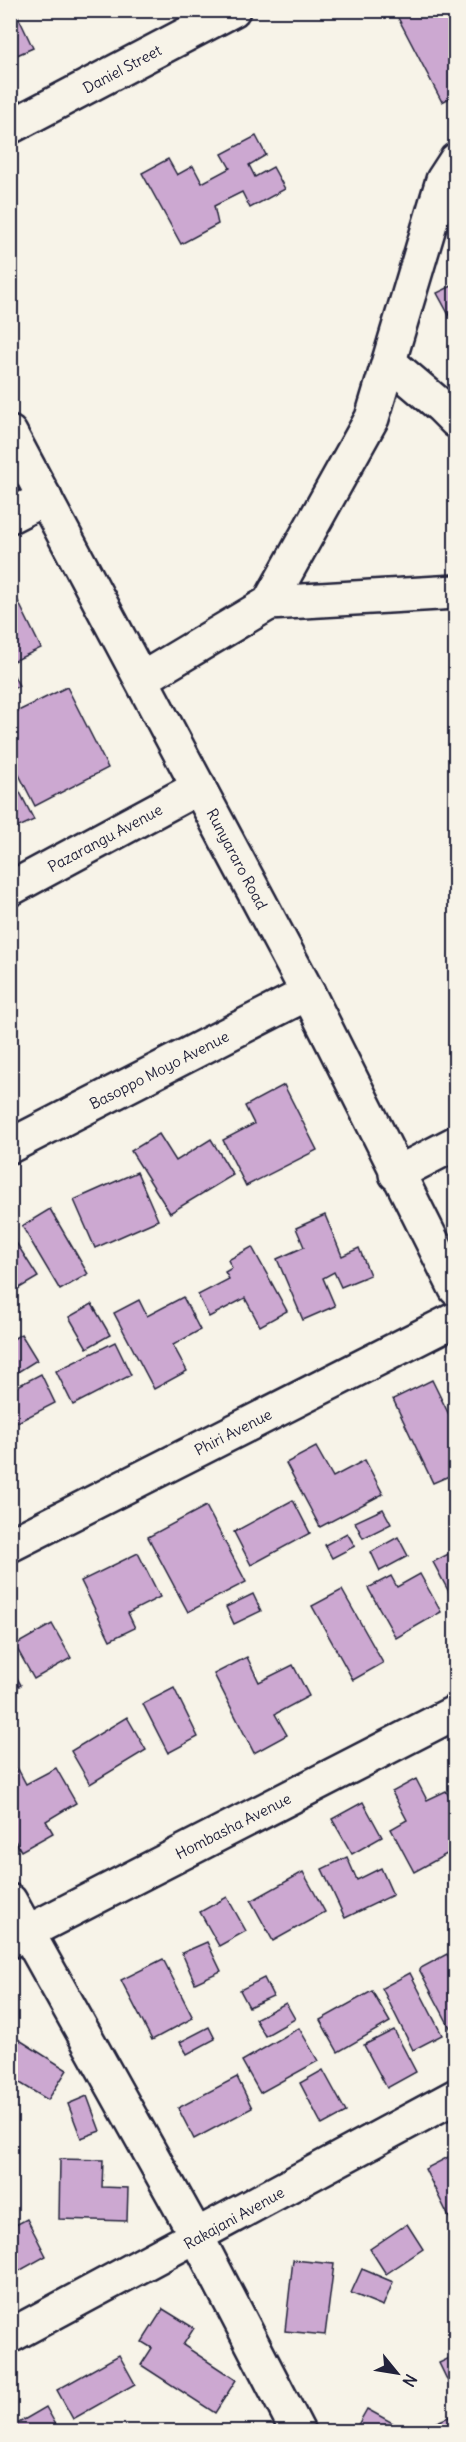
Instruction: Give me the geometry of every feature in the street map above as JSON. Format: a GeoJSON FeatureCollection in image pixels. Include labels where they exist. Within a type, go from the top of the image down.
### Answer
{"type":"FeatureCollection","features":[{"type":"Feature","properties":{"kind":"street","name":"Daniel Street"},"geometry":{"type":"LineString","coordinates":[[10,127],[232,10]]}},
{"type":"Feature","properties":{"kind":"street"},"geometry":{"type":"LineString","coordinates":[[269,603],[372,418],[444,180],[456,160]]}},
{"type":"Feature","properties":{"kind":"street"},"geometry":{"type":"LineString","coordinates":[[389,362],[456,421]]}},
{"type":"Feature","properties":{"kind":"street","name":"Runyararo Road"},"geometry":{"type":"LineString","coordinates":[[10,433],[308,993],[396,1174],[456,1289]]}},
{"type":"Feature","properties":{"kind":"street"},"geometry":{"type":"LineString","coordinates":[[10,516],[45,498]]}},
{"type":"Feature","properties":{"kind":"street"},"geometry":{"type":"LineString","coordinates":[[142,679],[269,603],[456,592]]}},
{"type":"Feature","properties":{"kind":"street","name":"Pazarangu Avenue"},"geometry":{"type":"LineString","coordinates":[[10,889],[199,787]]}},
{"type":"Feature","properties":{"kind":"street","name":"Basoppo Moyo Avenue"},"geometry":{"type":"LineString","coordinates":[[10,1146],[308,993]]}},
{"type":"Feature","properties":{"kind":"street"},"geometry":{"type":"LineString","coordinates":[[396,1174],[456,1143]]}},
{"type":"Feature","properties":{"kind":"street","name":"Phiri Avenue"},"geometry":{"type":"LineString","coordinates":[[10,1545],[456,1319]]}},
{"type":"Feature","properties":{"kind":"street","name":"Hombasha Avenue"},"geometry":{"type":"LineString","coordinates":[[19,1936],[456,1712]]}},
{"type":"Feature","properties":{"kind":"street"},"geometry":{"type":"LineString","coordinates":[[10,1901],[19,1936],[197,2238],[298,2432]]}},
{"type":"Feature","properties":{"kind":"street","name":"Rakajani Avenue"},"geometry":{"type":"LineString","coordinates":[[10,2336],[197,2238],[456,2096]]}},
{"type":"Feature","properties":{"kind":"building"},"geometry":{"type":"Polygon","coordinates":[[[15,10],[33,48],[10,58],[10,12],[15,10]]]}},
{"type":"Feature","properties":{"kind":"building"},"geometry":{"type":"Polygon","coordinates":[[[394,10],[456,10],[456,95],[442,102],[394,10]]]}},
{"type":"Feature","properties":{"kind":"building"},"geometry":{"type":"Polygon","coordinates":[[[256,136],[266,155],[249,165],[255,177],[273,167],[285,189],[250,208],[242,192],[214,206],[218,224],[181,244],[142,173],[168,159],[177,175],[193,166],[202,183],[230,168],[222,154],[256,136]]]}},
{"type":"Feature","properties":{"kind":"building"},"geometry":{"type":"Polygon","coordinates":[[[456,284],[456,328],[437,293],[456,284]]]}},
{"type":"Feature","properties":{"kind":"building"},"geometry":{"type":"Polygon","coordinates":[[[16,597],[41,648],[10,663],[10,600],[16,597]]]}},
{"type":"Feature","properties":{"kind":"building"},"geometry":{"type":"Polygon","coordinates":[[[10,668],[19,686],[10,690],[10,668]]]}},
{"type":"Feature","properties":{"kind":"building"},"geometry":{"type":"Polygon","coordinates":[[[67,687],[108,768],[35,806],[10,757],[10,715],[67,687]]]}},
{"type":"Feature","properties":{"kind":"building"},"geometry":{"type":"Polygon","coordinates":[[[10,773],[34,820],[10,831],[10,773]]]}},
{"type":"Feature","properties":{"kind":"building"},"geometry":{"type":"Polygon","coordinates":[[[284,1085],[317,1150],[246,1186],[223,1140],[254,1124],[245,1106],[284,1085]]]}},
{"type":"Feature","properties":{"kind":"building"},"geometry":{"type":"Polygon","coordinates":[[[159,1134],[176,1161],[211,1139],[233,1175],[170,1213],[131,1151],[159,1134]]]}},
{"type":"Feature","properties":{"kind":"building"},"geometry":{"type":"Polygon","coordinates":[[[137,1172],[158,1220],[95,1248],[74,1200],[137,1172]]]}},
{"type":"Feature","properties":{"kind":"building"},"geometry":{"type":"Polygon","coordinates":[[[50,1209],[88,1274],[60,1290],[22,1226],[50,1209]]]}},
{"type":"Feature","properties":{"kind":"building"},"geometry":{"type":"Polygon","coordinates":[[[325,1215],[342,1256],[359,1248],[370,1275],[341,1287],[334,1272],[323,1278],[335,1306],[303,1320],[277,1259],[304,1247],[296,1228],[325,1215]]]}},
{"type":"Feature","properties":{"kind":"building"},"geometry":{"type":"Polygon","coordinates":[[[10,1233],[38,1277],[11,1293],[10,1293],[10,1233]]]}},
{"type":"Feature","properties":{"kind":"building"},"geometry":{"type":"Polygon","coordinates":[[[252,1247],[287,1311],[260,1326],[245,1298],[209,1317],[198,1295],[229,1279],[225,1272],[232,1268],[228,1260],[252,1247]]]}},
{"type":"Feature","properties":{"kind":"building"},"geometry":{"type":"Polygon","coordinates":[[[183,1297],[200,1330],[173,1345],[187,1371],[154,1389],[114,1313],[139,1300],[147,1316],[183,1297]]]}},
{"type":"Feature","properties":{"kind":"building"},"geometry":{"type":"Polygon","coordinates":[[[92,1304],[110,1335],[87,1348],[69,1317],[92,1304]]]}},
{"type":"Feature","properties":{"kind":"building"},"geometry":{"type":"Polygon","coordinates":[[[21,1334],[37,1360],[13,1375],[10,1371],[10,1341],[21,1334]]]}},
{"type":"Feature","properties":{"kind":"building"},"geometry":{"type":"Polygon","coordinates":[[[115,1342],[131,1375],[73,1405],[56,1371],[115,1342]]]}},
{"type":"Feature","properties":{"kind":"building"},"geometry":{"type":"Polygon","coordinates":[[[41,1374],[55,1403],[10,1426],[10,1390],[41,1374]]]}},
{"type":"Feature","properties":{"kind":"building"},"geometry":{"type":"Polygon","coordinates":[[[432,1380],[456,1429],[456,1473],[433,1483],[393,1399],[432,1380]]]}},
{"type":"Feature","properties":{"kind":"building"},"geometry":{"type":"Polygon","coordinates":[[[316,1447],[333,1477],[365,1460],[383,1494],[320,1527],[286,1463],[316,1447]]]}},
{"type":"Feature","properties":{"kind":"building"},"geometry":{"type":"Polygon","coordinates":[[[293,1500],[310,1533],[251,1565],[234,1532],[293,1500]]]}},
{"type":"Feature","properties":{"kind":"building"},"geometry":{"type":"Polygon","coordinates":[[[206,1506],[246,1582],[188,1612],[148,1537],[206,1506]]]}},
{"type":"Feature","properties":{"kind":"building"},"geometry":{"type":"Polygon","coordinates":[[[383,1509],[391,1524],[363,1538],[355,1522],[383,1509]]]}},
{"type":"Feature","properties":{"kind":"building"},"geometry":{"type":"Polygon","coordinates":[[[347,1533],[355,1546],[332,1558],[325,1545],[347,1533]]]}},
{"type":"Feature","properties":{"kind":"building"},"geometry":{"type":"Polygon","coordinates":[[[398,1537],[408,1556],[380,1571],[371,1552],[398,1537]]]}},
{"type":"Feature","properties":{"kind":"building"},"geometry":{"type":"Polygon","coordinates":[[[456,1550],[456,1591],[450,1594],[433,1562],[456,1550]]]}},
{"type":"Feature","properties":{"kind":"building"},"geometry":{"type":"Polygon","coordinates":[[[138,1553],[160,1597],[128,1613],[135,1628],[110,1640],[81,1581],[138,1553]]]}},
{"type":"Feature","properties":{"kind":"building"},"geometry":{"type":"Polygon","coordinates":[[[420,1574],[441,1612],[396,1638],[368,1588],[391,1576],[397,1587],[420,1574]]]}},
{"type":"Feature","properties":{"kind":"building"},"geometry":{"type":"Polygon","coordinates":[[[342,1590],[383,1663],[353,1680],[312,1606],[342,1590]]]}},
{"type":"Feature","properties":{"kind":"building"},"geometry":{"type":"Polygon","coordinates":[[[253,1594],[261,1611],[234,1624],[226,1607],[253,1594]]]}},
{"type":"Feature","properties":{"kind":"building"},"geometry":{"type":"Polygon","coordinates":[[[52,1624],[71,1658],[34,1679],[15,1645],[52,1624]]]}},
{"type":"Feature","properties":{"kind":"building"},"geometry":{"type":"Polygon","coordinates":[[[247,1657],[259,1682],[293,1665],[309,1696],[275,1714],[287,1735],[254,1753],[214,1674],[247,1657]]]}},
{"type":"Feature","properties":{"kind":"building"},"geometry":{"type":"Polygon","coordinates":[[[10,1666],[21,1685],[10,1691],[10,1666]]]}},
{"type":"Feature","properties":{"kind":"building"},"geometry":{"type":"Polygon","coordinates":[[[174,1688],[198,1737],[168,1753],[143,1704],[174,1688]]]}},
{"type":"Feature","properties":{"kind":"building"},"geometry":{"type":"Polygon","coordinates":[[[127,1717],[146,1750],[90,1784],[71,1751],[127,1717]]]}},
{"type":"Feature","properties":{"kind":"building"},"geometry":{"type":"Polygon","coordinates":[[[56,1768],[76,1803],[46,1821],[53,1833],[21,1851],[10,1832],[10,1773],[18,1769],[26,1784],[56,1768]]]}},
{"type":"Feature","properties":{"kind":"building"},"geometry":{"type":"Polygon","coordinates":[[[416,1779],[427,1800],[446,1791],[456,1810],[456,1849],[414,1872],[391,1829],[407,1820],[392,1792],[416,1779]]]}},
{"type":"Feature","properties":{"kind":"building"},"geometry":{"type":"Polygon","coordinates":[[[363,1802],[382,1837],[352,1854],[332,1819],[363,1802]]]}},
{"type":"Feature","properties":{"kind":"building"},"geometry":{"type":"Polygon","coordinates":[[[347,1857],[357,1880],[381,1868],[393,1895],[345,1918],[322,1869],[347,1857]]]}},
{"type":"Feature","properties":{"kind":"building"},"geometry":{"type":"Polygon","coordinates":[[[303,1872],[325,1912],[273,1941],[251,1901],[303,1872]]]}},
{"type":"Feature","properties":{"kind":"building"},"geometry":{"type":"Polygon","coordinates":[[[227,1897],[246,1931],[219,1946],[200,1912],[227,1897]]]}},
{"type":"Feature","properties":{"kind":"building"},"geometry":{"type":"Polygon","coordinates":[[[207,1942],[221,1971],[195,1983],[182,1953],[207,1942]]]}},
{"type":"Feature","properties":{"kind":"building"},"geometry":{"type":"Polygon","coordinates":[[[447,1954],[456,1970],[454,2035],[419,1969],[447,1954]]]}},
{"type":"Feature","properties":{"kind":"building"},"geometry":{"type":"Polygon","coordinates":[[[163,1959],[193,2018],[152,2040],[121,1980],[163,1959]]]}},
{"type":"Feature","properties":{"kind":"building"},"geometry":{"type":"Polygon","coordinates":[[[410,1973],[442,2035],[413,2050],[382,1988],[410,1973]]]}},
{"type":"Feature","properties":{"kind":"building"},"geometry":{"type":"Polygon","coordinates":[[[264,1978],[273,1996],[249,2007],[240,1990],[264,1978]]]}},
{"type":"Feature","properties":{"kind":"building"},"geometry":{"type":"Polygon","coordinates":[[[372,1991],[390,2022],[338,2052],[320,2020],[372,1991]]]}},
{"type":"Feature","properties":{"kind":"building"},"geometry":{"type":"Polygon","coordinates":[[[286,2003],[295,2019],[265,2036],[255,2019],[286,2003]]]}},
{"type":"Feature","properties":{"kind":"building"},"geometry":{"type":"Polygon","coordinates":[[[209,2027],[215,2039],[187,2054],[180,2042],[209,2027]]]}},
{"type":"Feature","properties":{"kind":"building"},"geometry":{"type":"Polygon","coordinates":[[[299,2028],[318,2061],[260,2093],[242,2061],[299,2028]]]}},
{"type":"Feature","properties":{"kind":"building"},"geometry":{"type":"Polygon","coordinates":[[[394,2030],[416,2072],[387,2088],[364,2045],[394,2030]]]}},
{"type":"Feature","properties":{"kind":"building"},"geometry":{"type":"Polygon","coordinates":[[[10,2034],[67,2070],[48,2100],[10,2077],[10,2034]]]}},
{"type":"Feature","properties":{"kind":"building"},"geometry":{"type":"Polygon","coordinates":[[[323,2070],[346,2112],[322,2125],[300,2083],[323,2070]]]}},
{"type":"Feature","properties":{"kind":"building"},"geometry":{"type":"Polygon","coordinates":[[[237,2077],[252,2108],[194,2139],[178,2108],[237,2077]]]}},
{"type":"Feature","properties":{"kind":"building"},"geometry":{"type":"Polygon","coordinates":[[[87,2096],[100,2131],[81,2138],[68,2104],[87,2096]]]}},
{"type":"Feature","properties":{"kind":"building"},"geometry":{"type":"Polygon","coordinates":[[[456,2153],[456,2229],[455,2229],[425,2169],[456,2153]]]}},
{"type":"Feature","properties":{"kind":"building"},"geometry":{"type":"Polygon","coordinates":[[[60,2159],[103,2160],[102,2187],[128,2188],[127,2221],[59,2219],[60,2159]]]}},
{"type":"Feature","properties":{"kind":"building"},"geometry":{"type":"Polygon","coordinates":[[[27,2219],[46,2256],[10,2276],[10,2228],[27,2219]]]}},
{"type":"Feature","properties":{"kind":"building"},"geometry":{"type":"Polygon","coordinates":[[[407,2224],[423,2249],[386,2274],[370,2249],[407,2224]]]}},
{"type":"Feature","properties":{"kind":"building"},"geometry":{"type":"Polygon","coordinates":[[[293,2260],[334,2264],[325,2335],[285,2331],[293,2260]]]}},
{"type":"Feature","properties":{"kind":"building"},"geometry":{"type":"Polygon","coordinates":[[[362,2269],[393,2282],[383,2306],[351,2293],[362,2269]]]}},
{"type":"Feature","properties":{"kind":"building"},"geometry":{"type":"Polygon","coordinates":[[[163,2309],[194,2328],[183,2345],[236,2380],[215,2413],[141,2365],[152,2348],[142,2342],[163,2309]]]}},
{"type":"Feature","properties":{"kind":"building"},"geometry":{"type":"Polygon","coordinates":[[[119,2355],[135,2384],[73,2419],[57,2390],[119,2355]]]}},
{"type":"Feature","properties":{"kind":"building"},"geometry":{"type":"Polygon","coordinates":[[[456,2355],[456,2398],[439,2363],[456,2355]]]}},
{"type":"Feature","properties":{"kind":"building"},"geometry":{"type":"Polygon","coordinates":[[[46,2407],[60,2432],[10,2432],[10,2428],[46,2407]]]}},
{"type":"Feature","properties":{"kind":"building"},"geometry":{"type":"Polygon","coordinates":[[[367,2409],[402,2428],[400,2432],[354,2432],[367,2409]]]}},
{"type":"Feature","properties":{"kind":"building"},"geometry":{"type":"Polygon","coordinates":[[[456,2414],[456,2432],[432,2432],[430,2425],[456,2414]]]}}]}
